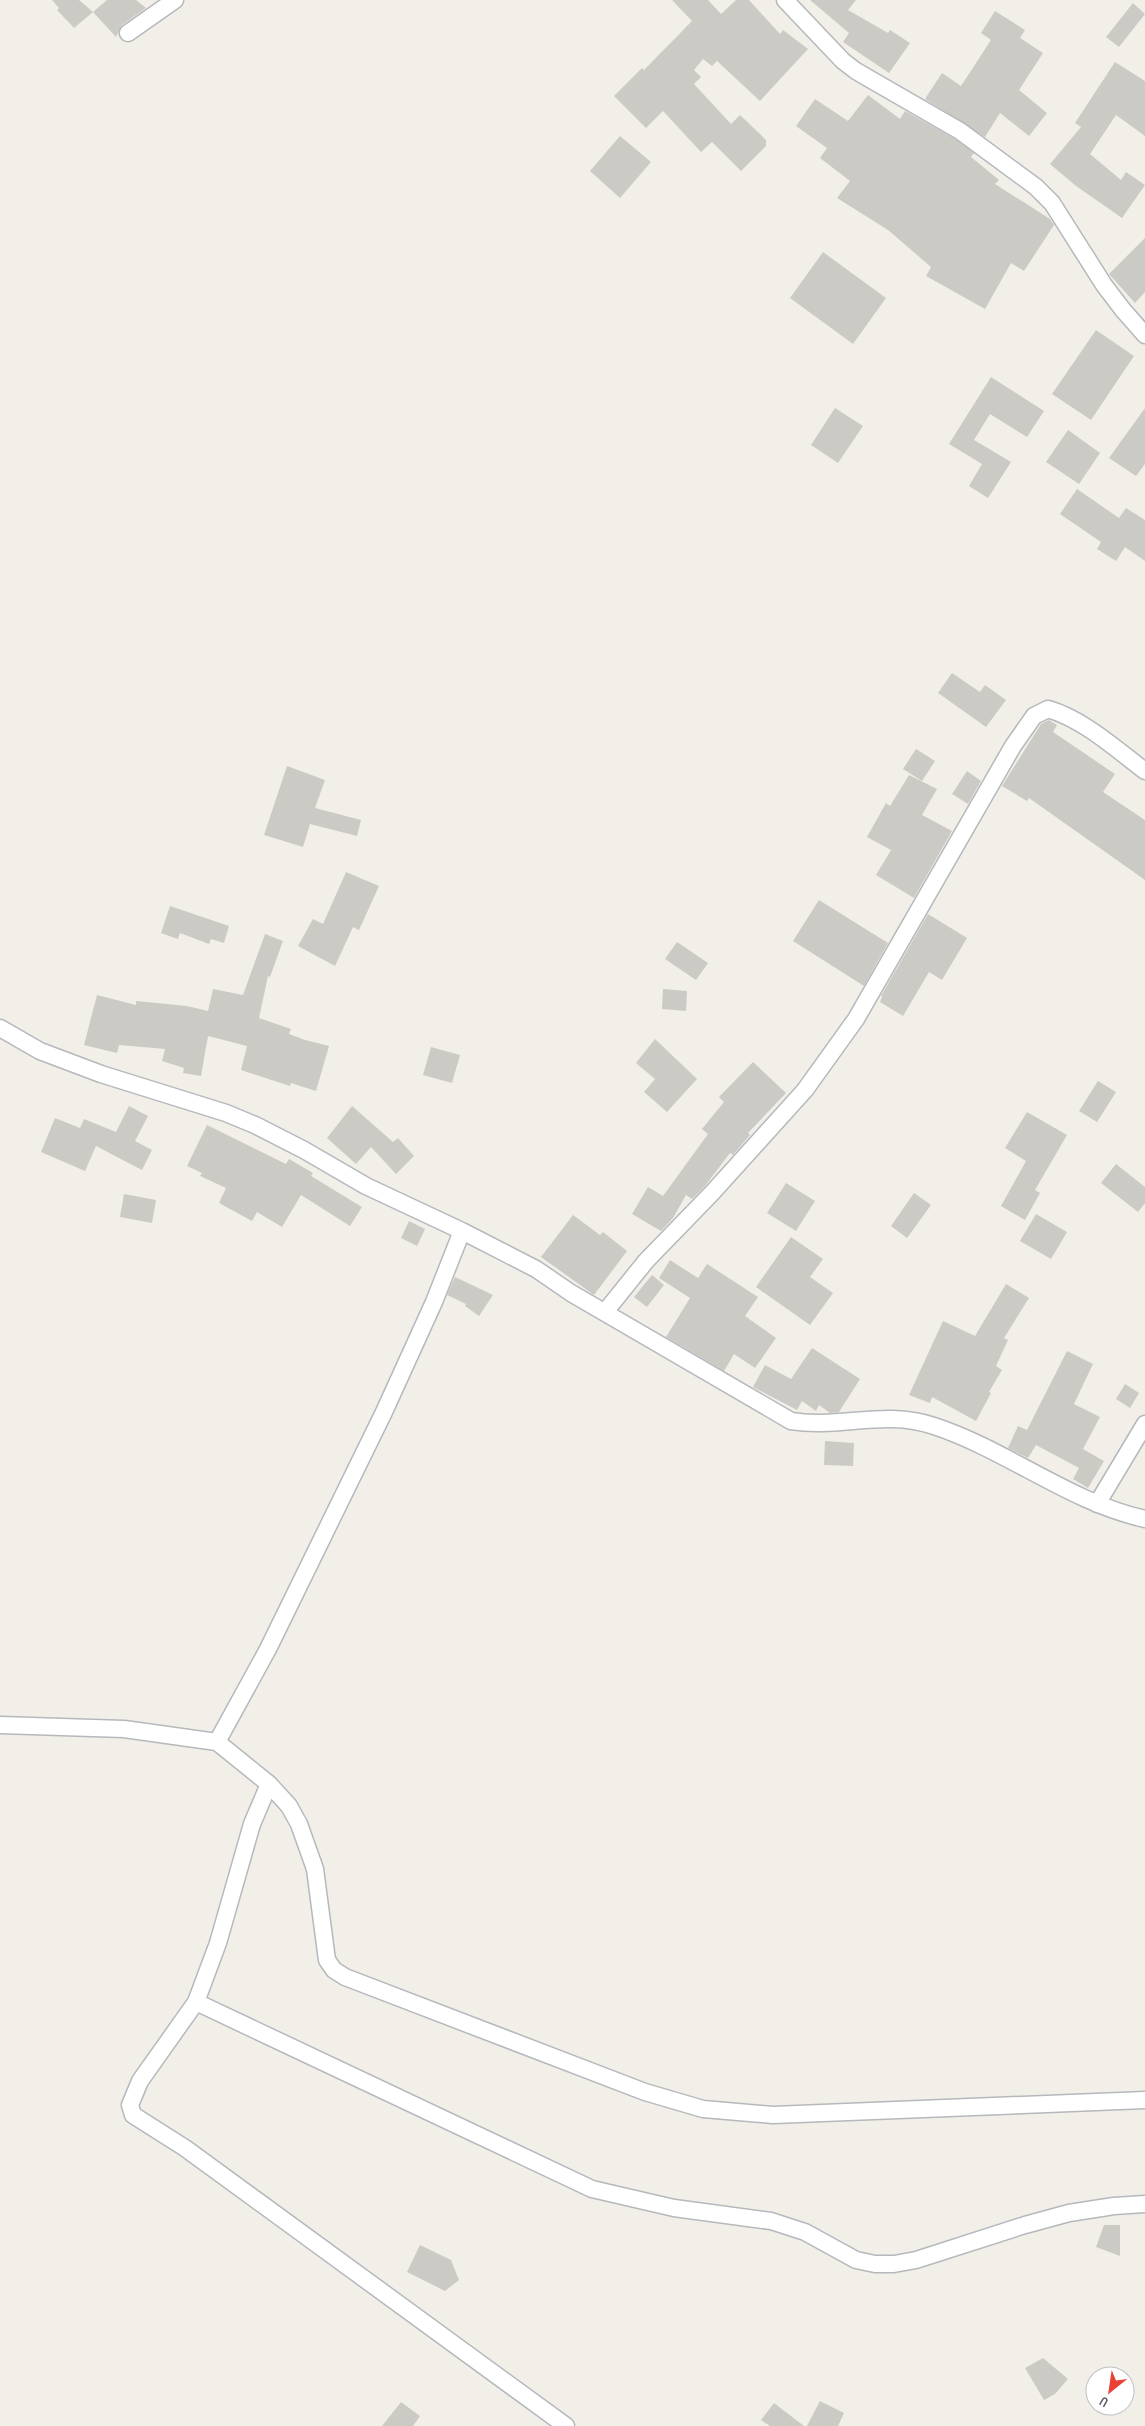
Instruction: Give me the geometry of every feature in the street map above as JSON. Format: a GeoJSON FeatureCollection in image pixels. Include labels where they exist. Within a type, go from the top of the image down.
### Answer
{"type":"FeatureCollection","features":[{"type":"Feature","properties":{"kind":"street"},"geometry":{"type":"LineString","coordinates":[[128,33],[175,0]]}},
{"type":"Feature","properties":{"kind":"street"},"geometry":{"type":"LineString","coordinates":[[792,2],[843,61],[856,71],[960,132],[1036,187],[1052,203],[1104,284],[1145,335]]}},
{"type":"Feature","properties":{"kind":"street"},"geometry":{"type":"LineString","coordinates":[[605,1312],[646,1261],[712,1193],[805,1090],[830,1056],[856,1019],[1013,746],[1034,716],[1048,709],[1059,712],[1145,771]]}},
{"type":"Feature","properties":{"kind":"street"},"geometry":{"type":"LineString","coordinates":[[0,1028],[40,1051],[66,1061],[101,1074],[226,1113],[255,1125],[366,1186],[462,1231],[536,1269],[571,1293],[724,1385],[791,1422],[813,1425],[881,1418],[907,1420],[932,1425],[975,1442],[1097,1504],[1145,1519]]}},
{"type":"Feature","properties":{"kind":"street"},"geometry":{"type":"LineString","coordinates":[[217,1742],[268,1649],[384,1412],[430,1311],[462,1231]]}},
{"type":"Feature","properties":{"kind":"street"},"geometry":{"type":"LineString","coordinates":[[1097,1504],[1145,1424]]}},
{"type":"Feature","properties":{"kind":"street"},"geometry":{"type":"LineString","coordinates":[[0,1724],[124,1729],[217,1742],[269,1784],[289,1806],[300,1824],[315,1869],[323,1942],[327,1960],[334,1970],[344,1977],[645,2092],[703,2109],[773,2115],[1145,2100]]}},
{"type":"Feature","properties":{"kind":"street"},"geometry":{"type":"LineString","coordinates":[[269,1784],[252,1824],[221,1936],[196,2002],[140,2080],[130,2105],[133,2115],[185,2148],[566,2426]]}},
{"type":"Feature","properties":{"kind":"street"},"geometry":{"type":"LineString","coordinates":[[196,2002],[592,2189],[674,2208],[771,2221],[805,2232],[856,2260],[875,2264],[894,2264],[916,2260],[1069,2213],[1114,2206],[1145,2204]]}},
{"type":"Feature","properties":{"kind":"building"},"geometry":{"type":"Polygon","coordinates":[[[52,0],[79,0],[93,12],[74,28],[57,10],[59,8],[52,0]]]}},
{"type":"Feature","properties":{"kind":"building"},"geometry":{"type":"Polygon","coordinates":[[[107,0],[136,0],[146,8],[122,25],[116,37],[93,12],[107,0]]]}},
{"type":"Feature","properties":{"kind":"building"},"geometry":{"type":"Polygon","coordinates":[[[672,0],[708,0],[721,14],[736,0],[749,0],[780,34],[783,30],[808,49],[760,101],[717,61],[712,66],[703,59],[694,70],[701,77],[694,84],[731,124],[740,115],[766,140],[766,146],[741,171],[712,142],[701,152],[663,111],[646,128],[614,96],[642,68],[644,70],[692,21],[672,0]]]}},
{"type":"Feature","properties":{"kind":"building"},"geometry":{"type":"Polygon","coordinates":[[[810,0],[856,0],[848,10],[888,33],[890,30],[910,43],[889,73],[843,42],[849,33],[810,0]]]}},
{"type":"Feature","properties":{"kind":"building"},"geometry":{"type":"Polygon","coordinates":[[[1133,3],[1145,14],[1119,47],[1106,37],[1133,3]]]}},
{"type":"Feature","properties":{"kind":"building"},"geometry":{"type":"Polygon","coordinates":[[[995,11],[1025,30],[1020,38],[1043,53],[1019,90],[1047,113],[1029,136],[1000,113],[985,137],[925,99],[942,73],[961,86],[991,40],[981,33],[995,11]]]}},
{"type":"Feature","properties":{"kind":"building"},"geometry":{"type":"Polygon","coordinates":[[[1115,62],[1145,81],[1145,136],[1116,115],[1090,154],[1121,180],[1126,172],[1145,185],[1122,218],[1076,186],[1050,164],[1081,127],[1075,123],[1115,62]]]}},
{"type":"Feature","properties":{"kind":"building"},"geometry":{"type":"Polygon","coordinates":[[[868,95],[900,119],[905,111],[955,139],[974,153],[971,157],[999,180],[995,184],[1050,219],[1054,225],[1024,271],[1011,263],[985,309],[926,276],[931,267],[888,230],[837,198],[850,181],[820,158],[827,148],[796,126],[815,99],[848,121],[868,95]]]}},
{"type":"Feature","properties":{"kind":"building"},"geometry":{"type":"Polygon","coordinates":[[[620,136],[651,162],[620,198],[590,171],[620,136]]]}},
{"type":"Feature","properties":{"kind":"building"},"geometry":{"type":"Polygon","coordinates":[[[1145,238],[1145,292],[1135,303],[1109,274],[1145,238]]]}},
{"type":"Feature","properties":{"kind":"building"},"geometry":{"type":"Polygon","coordinates":[[[823,252],[886,298],[853,344],[790,298],[823,252]]]}},
{"type":"Feature","properties":{"kind":"building"},"geometry":{"type":"Polygon","coordinates":[[[1096,330],[1134,356],[1091,420],[1052,394],[1096,330]]]}},
{"type":"Feature","properties":{"kind":"building"},"geometry":{"type":"Polygon","coordinates":[[[991,377],[1044,411],[1027,437],[990,414],[974,440],[1011,462],[988,498],[969,486],[982,464],[949,444],[991,377]]]}},
{"type":"Feature","properties":{"kind":"building"},"geometry":{"type":"Polygon","coordinates":[[[835,408],[863,426],[838,463],[811,445],[835,408]]]}},
{"type":"Feature","properties":{"kind":"building"},"geometry":{"type":"Polygon","coordinates":[[[1145,408],[1145,464],[1136,476],[1109,458],[1145,408]]]}},
{"type":"Feature","properties":{"kind":"building"},"geometry":{"type":"Polygon","coordinates":[[[1068,430],[1100,453],[1079,484],[1046,462],[1068,430]]]}},
{"type":"Feature","properties":{"kind":"building"},"geometry":{"type":"Polygon","coordinates":[[[1077,489],[1119,518],[1126,508],[1145,520],[1145,561],[1125,547],[1116,561],[1097,549],[1101,542],[1060,514],[1077,489]]]}},
{"type":"Feature","properties":{"kind":"building"},"geometry":{"type":"Polygon","coordinates":[[[952,673],[980,692],[985,685],[1006,700],[986,727],[938,693],[952,673]]]}},
{"type":"Feature","properties":{"kind":"building"},"geometry":{"type":"Polygon","coordinates":[[[1049,720],[1057,725],[1053,732],[1115,774],[1103,792],[1145,820],[1145,880],[1029,798],[1027,801],[1002,786],[1041,724],[1049,720]]]}},
{"type":"Feature","properties":{"kind":"building"},"geometry":{"type":"Polygon","coordinates":[[[916,749],[935,761],[922,781],[903,769],[916,749]]]}},
{"type":"Feature","properties":{"kind":"building"},"geometry":{"type":"Polygon","coordinates":[[[287,766],[325,780],[315,808],[361,820],[357,836],[310,824],[303,847],[264,835],[287,766]]]}},
{"type":"Feature","properties":{"kind":"building"},"geometry":{"type":"Polygon","coordinates":[[[967,771],[981,781],[968,804],[952,794],[967,771]]]}},
{"type":"Feature","properties":{"kind":"building"},"geometry":{"type":"Polygon","coordinates":[[[909,775],[937,789],[922,815],[952,831],[914,898],[876,875],[891,850],[867,837],[886,803],[890,806],[909,775]]]}},
{"type":"Feature","properties":{"kind":"building"},"geometry":{"type":"Polygon","coordinates":[[[346,872],[379,886],[359,930],[353,927],[335,966],[298,946],[313,919],[323,924],[346,872]]]}},
{"type":"Feature","properties":{"kind":"building"},"geometry":{"type":"Polygon","coordinates":[[[819,900],[888,943],[864,986],[793,941],[819,900]]]}},
{"type":"Feature","properties":{"kind":"building"},"geometry":{"type":"Polygon","coordinates":[[[170,906],[229,926],[224,943],[211,939],[209,944],[180,933],[178,939],[161,933],[170,906]]]}},
{"type":"Feature","properties":{"kind":"building"},"geometry":{"type":"Polygon","coordinates":[[[928,914],[967,938],[942,980],[929,972],[903,1016],[880,1002],[881,996],[928,914]]]}},
{"type":"Feature","properties":{"kind":"building"},"geometry":{"type":"Polygon","coordinates":[[[265,934],[283,941],[270,977],[268,976],[259,1018],[291,1029],[289,1034],[329,1046],[316,1091],[291,1083],[290,1086],[241,1070],[247,1046],[208,1036],[201,1076],[183,1073],[184,1068],[162,1061],[165,1049],[119,1045],[117,1053],[84,1045],[97,995],[136,1005],[136,1001],[187,1006],[208,1011],[213,989],[243,995],[265,934]]]}},
{"type":"Feature","properties":{"kind":"building"},"geometry":{"type":"Polygon","coordinates":[[[677,942],[708,963],[696,980],[665,959],[677,942]]]}},
{"type":"Feature","properties":{"kind":"building"},"geometry":{"type":"Polygon","coordinates":[[[663,989],[687,991],[686,1011],[662,1009],[663,989]]]}},
{"type":"Feature","properties":{"kind":"building"},"geometry":{"type":"Polygon","coordinates":[[[655,1039],[697,1079],[667,1112],[644,1092],[655,1079],[636,1063],[655,1039]]]}},
{"type":"Feature","properties":{"kind":"building"},"geometry":{"type":"Polygon","coordinates":[[[431,1047],[460,1055],[452,1083],[423,1075],[431,1047]]]}},
{"type":"Feature","properties":{"kind":"building"},"geometry":{"type":"Polygon","coordinates":[[[753,1062],[786,1093],[748,1133],[750,1135],[733,1155],[730,1153],[705,1186],[692,1199],[686,1195],[673,1218],[661,1231],[632,1214],[648,1187],[663,1196],[708,1134],[702,1129],[724,1102],[719,1097],[753,1062]]]}},
{"type":"Feature","properties":{"kind":"building"},"geometry":{"type":"Polygon","coordinates":[[[1098,1081],[1116,1092],[1097,1122],[1079,1111],[1098,1081]]]}},
{"type":"Feature","properties":{"kind":"building"},"geometry":{"type":"Polygon","coordinates":[[[129,1106],[148,1116],[135,1141],[152,1150],[142,1170],[96,1146],[85,1171],[41,1152],[55,1118],[80,1128],[84,1119],[116,1132],[129,1106]]]}},
{"type":"Feature","properties":{"kind":"building"},"geometry":{"type":"Polygon","coordinates":[[[352,1106],[393,1142],[398,1138],[414,1156],[396,1174],[371,1147],[356,1164],[327,1138],[352,1106]]]}},
{"type":"Feature","properties":{"kind":"building"},"geometry":{"type":"Polygon","coordinates":[[[1027,1112],[1067,1135],[1035,1190],[1040,1193],[1025,1220],[1001,1206],[1026,1161],[1005,1148],[1027,1112]]]}},
{"type":"Feature","properties":{"kind":"building"},"geometry":{"type":"Polygon","coordinates":[[[207,1125],[286,1164],[289,1159],[313,1173],[311,1176],[362,1207],[350,1226],[301,1195],[282,1227],[257,1212],[252,1221],[219,1203],[226,1188],[200,1176],[202,1173],[187,1166],[207,1125]]]}},
{"type":"Feature","properties":{"kind":"building"},"geometry":{"type":"Polygon","coordinates":[[[1116,1164],[1145,1187],[1145,1203],[1138,1212],[1101,1183],[1116,1164]]]}},
{"type":"Feature","properties":{"kind":"building"},"geometry":{"type":"Polygon","coordinates":[[[786,1183],[815,1201],[796,1231],[767,1213],[786,1183]]]}},
{"type":"Feature","properties":{"kind":"building"},"geometry":{"type":"Polygon","coordinates":[[[914,1193],[931,1205],[907,1238],[891,1226],[914,1193]]]}},
{"type":"Feature","properties":{"kind":"building"},"geometry":{"type":"Polygon","coordinates":[[[124,1194],[156,1200],[152,1223],[120,1217],[124,1194]]]}},
{"type":"Feature","properties":{"kind":"building"},"geometry":{"type":"Polygon","coordinates":[[[1036,1214],[1067,1232],[1051,1259],[1020,1241],[1036,1214]]]}},
{"type":"Feature","properties":{"kind":"building"},"geometry":{"type":"Polygon","coordinates":[[[573,1215],[600,1235],[603,1232],[627,1251],[594,1295],[541,1257],[573,1215]]]}},
{"type":"Feature","properties":{"kind":"building"},"geometry":{"type":"Polygon","coordinates":[[[409,1221],[425,1229],[417,1246],[401,1238],[409,1221]]]}},
{"type":"Feature","properties":{"kind":"building"},"geometry":{"type":"Polygon","coordinates":[[[791,1237],[823,1259],[810,1277],[833,1293],[810,1325],[756,1287],[791,1237]]]}},
{"type":"Feature","properties":{"kind":"building"},"geometry":{"type":"Polygon","coordinates":[[[670,1260],[698,1278],[707,1264],[758,1297],[745,1316],[776,1338],[755,1368],[734,1354],[724,1371],[666,1337],[690,1298],[659,1278],[670,1260]]]}},
{"type":"Feature","properties":{"kind":"building"},"geometry":{"type":"Polygon","coordinates":[[[652,1275],[664,1285],[647,1307],[634,1297],[652,1275]]]}},
{"type":"Feature","properties":{"kind":"building"},"geometry":{"type":"Polygon","coordinates":[[[455,1277],[493,1295],[479,1316],[465,1306],[466,1304],[447,1295],[455,1277]]]}},
{"type":"Feature","properties":{"kind":"building"},"geometry":{"type":"Polygon","coordinates":[[[1006,1284],[1029,1298],[1004,1338],[1008,1340],[996,1366],[1002,1370],[989,1392],[991,1393],[976,1421],[932,1397],[930,1403],[909,1395],[943,1321],[975,1336],[1006,1284]]]}},
{"type":"Feature","properties":{"kind":"building"},"geometry":{"type":"Polygon","coordinates":[[[812,1348],[860,1379],[839,1412],[830,1413],[819,1405],[816,1411],[802,1401],[797,1410],[753,1387],[765,1365],[791,1379],[812,1348]]]}},
{"type":"Feature","properties":{"kind":"building"},"geometry":{"type":"Polygon","coordinates":[[[1067,1351],[1093,1364],[1074,1404],[1100,1417],[1083,1449],[1104,1461],[1088,1488],[1073,1479],[1079,1468],[1036,1445],[1028,1458],[1008,1448],[1018,1426],[1027,1430],[1067,1351]]]}},
{"type":"Feature","properties":{"kind":"building"},"geometry":{"type":"Polygon","coordinates":[[[1125,1384],[1139,1393],[1130,1408],[1116,1399],[1125,1384]]]}},
{"type":"Feature","properties":{"kind":"building"},"geometry":{"type":"Polygon","coordinates":[[[825,1441],[854,1443],[853,1466],[824,1465],[825,1441]]]}},
{"type":"Feature","properties":{"kind":"building"},"geometry":{"type":"Polygon","coordinates":[[[1104,2225],[1120,2225],[1120,2256],[1096,2247],[1104,2225]]]}},
{"type":"Feature","properties":{"kind":"building"},"geometry":{"type":"Polygon","coordinates":[[[420,2245],[451,2260],[459,2280],[445,2291],[407,2272],[420,2245]]]}},
{"type":"Feature","properties":{"kind":"building"},"geometry":{"type":"Polygon","coordinates":[[[1043,2358],[1068,2379],[1055,2394],[1044,2400],[1025,2368],[1043,2358]]]}},
{"type":"Feature","properties":{"kind":"building"},"geometry":{"type":"Polygon","coordinates":[[[820,2401],[844,2413],[838,2426],[807,2426],[820,2401]]]}},
{"type":"Feature","properties":{"kind":"building"},"geometry":{"type":"Polygon","coordinates":[[[401,2402],[420,2416],[413,2426],[382,2426],[401,2402]]]}},
{"type":"Feature","properties":{"kind":"building"},"geometry":{"type":"Polygon","coordinates":[[[774,2403],[804,2426],[770,2426],[761,2420],[774,2403]]]}}]}
